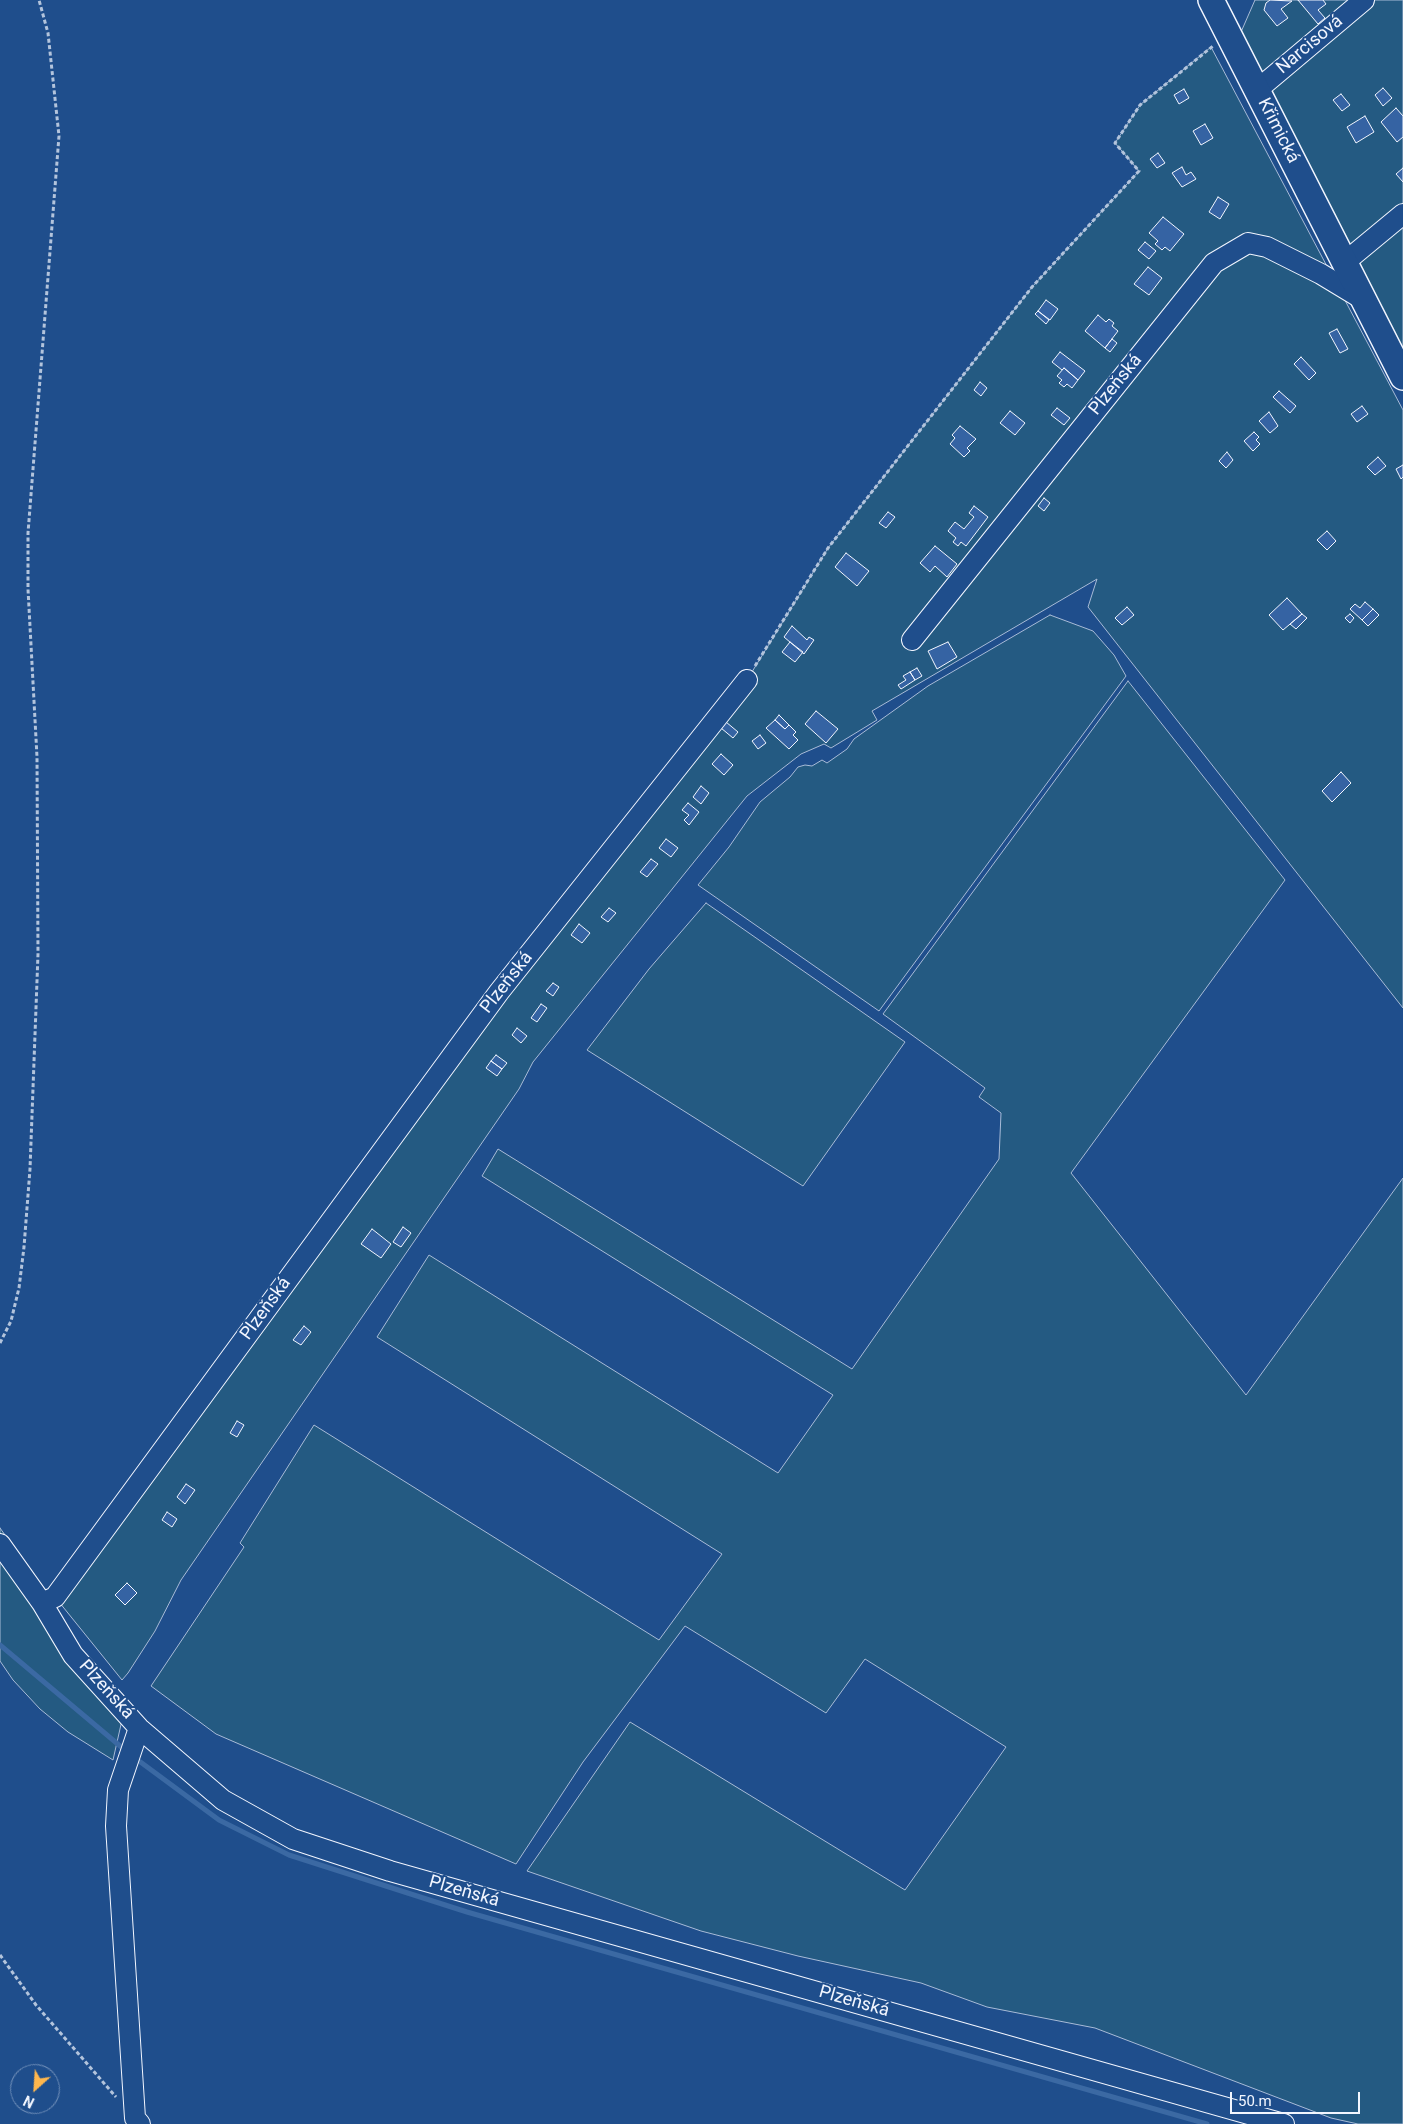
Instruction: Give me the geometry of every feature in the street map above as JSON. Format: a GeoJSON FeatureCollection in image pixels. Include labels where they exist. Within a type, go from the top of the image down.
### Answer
{"type":"FeatureCollection","features":[{"type":"Feature","properties":{"kind":"main road","name":"Křimická"},"geometry":{"type":"LineString","coordinates":[[1211,0],[1345,262]]}},
{"type":"Feature","properties":{"kind":"main road"},"geometry":{"type":"LineString","coordinates":[[1345,262],[1402,373]]}},
{"type":"Feature","properties":{"kind":"street","name":"Narcisová"},"geometry":{"type":"LineString","coordinates":[[1257,90],[1364,0]]}},
{"type":"Feature","properties":{"kind":"street"},"geometry":{"type":"LineString","coordinates":[[1345,262],[1403,214]]}},
{"type":"Feature","properties":{"kind":"street","name":"Plzeňská"},"geometry":{"type":"LineString","coordinates":[[912,640],[1214,263],[1248,243],[1266,246],[1321,274],[1364,300]]}},
{"type":"Feature","properties":{"kind":"street","name":"Plzeňská"},"geometry":{"type":"LineString","coordinates":[[747,680],[499,992],[55,1597],[42,1604],[73,1655],[137,1735],[222,1800],[293,1839],[390,1871],[1284,2124]]}},
{"type":"Feature","properties":{"kind":"street"},"geometry":{"type":"LineString","coordinates":[[0,1544],[42,1604]]}},
{"type":"Feature","properties":{"kind":"street"},"geometry":{"type":"LineString","coordinates":[[137,1735],[118,1790],[116,1826],[137,2121]]}},
{"type":"Feature","properties":{"kind":"path"},"geometry":{"type":"LineString","coordinates":[[0,1343],[10,1321],[19,1288],[24,1247],[30,1169],[38,954],[37,758],[28,589],[28,533],[59,136],[50,42],[40,0]]}},
{"type":"Feature","properties":{"kind":"path"},"geometry":{"type":"LineString","coordinates":[[747,680],[828,548],[1032,286],[1139,171],[1115,143],[1140,105],[1211,47],[1230,37]]}},
{"type":"Feature","properties":{"kind":"path"},"geometry":{"type":"LineString","coordinates":[[0,1955],[36,2005],[137,2121]]}},
{"type":"Feature","properties":{"kind":"shaded area"},"geometry":{"type":"Polygon","coordinates":[[[1255,0],[1403,0],[1403,349],[1241,32],[1255,0]]]}},
{"type":"Feature","properties":{"kind":"shaded area"},"geometry":{"type":"Polygon","coordinates":[[[1211,47],[1403,410],[1403,1008],[1088,607],[1097,579],[872,711],[877,720],[831,748],[824,744],[801,754],[747,796],[533,1062],[519,1089],[181,1580],[155,1631],[122,1680],[55,1597],[747,680],[828,548],[1032,287],[1139,171],[1115,143],[1140,105],[1211,47]]]}},
{"type":"Feature","properties":{"kind":"shaded area"},"geometry":{"type":"Polygon","coordinates":[[[1050,615],[1093,631],[1114,655],[1126,676],[879,1011],[698,885],[729,847],[760,802],[790,777],[798,767],[812,766],[822,760],[827,763],[847,749],[854,739],[928,686],[1050,615]]]}},
{"type":"Feature","properties":{"kind":"shaded area"},"geometry":{"type":"Polygon","coordinates":[[[1128,681],[1285,880],[1071,1173],[1246,1395],[1403,1178],[1403,2124],[1358,2124],[1331,2118],[1095,2028],[987,2007],[921,1983],[798,1956],[701,1931],[527,1871],[630,1722],[905,1890],[1006,1747],[865,1659],[826,1713],[685,1626],[583,1762],[516,1864],[216,1734],[151,1686],[244,1547],[240,1543],[314,1425],[659,1640],[722,1554],[377,1337],[429,1255],[778,1473],[833,1395],[482,1176],[498,1149],[852,1369],[999,1159],[1001,1113],[979,1097],[985,1088],[883,1014],[1128,681]]]}},
{"type":"Feature","properties":{"kind":"shaded area"},"geometry":{"type":"Polygon","coordinates":[[[706,903],[905,1042],[803,1186],[587,1050],[649,969],[706,903]]]}},
{"type":"Feature","properties":{"kind":"shaded area"},"geometry":{"type":"Polygon","coordinates":[[[0,1528],[24,1562],[122,1720],[113,1760],[68,1732],[40,1709],[13,1680],[0,1661],[0,1528]]]}},
{"type":"Feature","properties":{"kind":"building"},"geometry":{"type":"Polygon","coordinates":[[[1270,0],[1292,1],[1281,9],[1288,18],[1277,26],[1264,10],[1266,3],[1270,0]]]}},
{"type":"Feature","properties":{"kind":"building"},"geometry":{"type":"Polygon","coordinates":[[[1298,0],[1323,0],[1326,4],[1318,10],[1325,18],[1318,24],[1298,0]]]}},
{"type":"Feature","properties":{"kind":"building"},"geometry":{"type":"Polygon","coordinates":[[[1383,88],[1392,98],[1383,106],[1375,95],[1383,88]]]}},
{"type":"Feature","properties":{"kind":"building"},"geometry":{"type":"Polygon","coordinates":[[[1184,89],[1189,98],[1179,104],[1174,95],[1184,89]]]}},
{"type":"Feature","properties":{"kind":"building"},"geometry":{"type":"Polygon","coordinates":[[[1341,94],[1350,105],[1342,111],[1333,100],[1341,94]]]}},
{"type":"Feature","properties":{"kind":"building"},"geometry":{"type":"Polygon","coordinates":[[[1396,108],[1403,116],[1403,137],[1397,142],[1381,122],[1396,108]]]}},
{"type":"Feature","properties":{"kind":"building"},"geometry":{"type":"Polygon","coordinates":[[[1365,116],[1374,132],[1356,143],[1347,127],[1365,116]]]}},
{"type":"Feature","properties":{"kind":"building"},"geometry":{"type":"Polygon","coordinates":[[[1205,124],[1213,138],[1201,145],[1193,131],[1205,124]]]}},
{"type":"Feature","properties":{"kind":"building"},"geometry":{"type":"Polygon","coordinates":[[[1158,153],[1165,163],[1157,168],[1150,159],[1158,153]]]}},
{"type":"Feature","properties":{"kind":"building"},"geometry":{"type":"Polygon","coordinates":[[[1182,167],[1186,175],[1191,172],[1196,179],[1182,187],[1172,173],[1182,167]]]}},
{"type":"Feature","properties":{"kind":"building"},"geometry":{"type":"Polygon","coordinates":[[[1403,168],[1403,182],[1396,174],[1403,168]]]}},
{"type":"Feature","properties":{"kind":"building"},"geometry":{"type":"Polygon","coordinates":[[[1218,197],[1229,204],[1220,219],[1209,212],[1218,197]]]}},
{"type":"Feature","properties":{"kind":"building"},"geometry":{"type":"Polygon","coordinates":[[[1163,217],[1184,234],[1170,251],[1165,247],[1162,250],[1155,244],[1158,241],[1149,233],[1163,217]]]}},
{"type":"Feature","properties":{"kind":"building"},"geometry":{"type":"Polygon","coordinates":[[[1145,242],[1156,251],[1149,259],[1138,250],[1145,242]]]}},
{"type":"Feature","properties":{"kind":"building"},"geometry":{"type":"Polygon","coordinates":[[[1148,267],[1162,278],[1149,295],[1134,284],[1148,267]]]}},
{"type":"Feature","properties":{"kind":"building"},"geometry":{"type":"Polygon","coordinates":[[[1046,300],[1058,309],[1050,320],[1038,311],[1046,300]]]}},
{"type":"Feature","properties":{"kind":"building"},"geometry":{"type":"Polygon","coordinates":[[[1038,311],[1049,320],[1046,324],[1035,314],[1038,311]]]}},
{"type":"Feature","properties":{"kind":"building"},"geometry":{"type":"Polygon","coordinates":[[[1098,315],[1106,322],[1109,319],[1114,323],[1112,326],[1118,331],[1105,348],[1085,331],[1098,315]]]}},
{"type":"Feature","properties":{"kind":"building"},"geometry":{"type":"Polygon","coordinates":[[[1337,329],[1348,349],[1340,353],[1329,333],[1337,329]]]}},
{"type":"Feature","properties":{"kind":"building"},"geometry":{"type":"Polygon","coordinates":[[[1112,339],[1117,343],[1110,352],[1105,348],[1112,339]]]}},
{"type":"Feature","properties":{"kind":"building"},"geometry":{"type":"Polygon","coordinates":[[[1060,352],[1085,371],[1078,380],[1064,368],[1062,370],[1052,362],[1060,352]]]}},
{"type":"Feature","properties":{"kind":"building"},"geometry":{"type":"Polygon","coordinates":[[[1301,357],[1316,373],[1309,380],[1294,364],[1301,357]]]}},
{"type":"Feature","properties":{"kind":"building"},"geometry":{"type":"Polygon","coordinates":[[[1064,368],[1078,380],[1072,388],[1067,384],[1064,387],[1059,383],[1062,380],[1057,376],[1064,368]]]}},
{"type":"Feature","properties":{"kind":"building"},"geometry":{"type":"Polygon","coordinates":[[[980,382],[987,388],[981,396],[974,390],[980,382]]]}},
{"type":"Feature","properties":{"kind":"building"},"geometry":{"type":"Polygon","coordinates":[[[1279,391],[1296,406],[1290,413],[1273,397],[1279,391]]]}},
{"type":"Feature","properties":{"kind":"building"},"geometry":{"type":"Polygon","coordinates":[[[1362,406],[1368,414],[1357,422],[1351,414],[1362,406]]]}},
{"type":"Feature","properties":{"kind":"building"},"geometry":{"type":"Polygon","coordinates":[[[1057,408],[1070,418],[1064,425],[1051,415],[1057,408]]]}},
{"type":"Feature","properties":{"kind":"building"},"geometry":{"type":"Polygon","coordinates":[[[1010,411],[1025,423],[1015,435],[1000,423],[1010,411]]]}},
{"type":"Feature","properties":{"kind":"building"},"geometry":{"type":"Polygon","coordinates":[[[1269,412],[1278,426],[1270,433],[1259,421],[1269,412]]]}},
{"type":"Feature","properties":{"kind":"building"},"geometry":{"type":"Polygon","coordinates":[[[960,426],[976,439],[967,448],[970,451],[964,457],[950,444],[955,438],[952,435],[960,426]]]}},
{"type":"Feature","properties":{"kind":"building"},"geometry":{"type":"Polygon","coordinates":[[[1254,432],[1259,437],[1256,440],[1260,444],[1253,451],[1244,441],[1254,432]]]}},
{"type":"Feature","properties":{"kind":"building"},"geometry":{"type":"Polygon","coordinates":[[[1227,452],[1233,460],[1226,468],[1219,461],[1227,452]]]}},
{"type":"Feature","properties":{"kind":"building"},"geometry":{"type":"Polygon","coordinates":[[[1378,457],[1386,466],[1375,475],[1367,467],[1378,457]]]}},
{"type":"Feature","properties":{"kind":"building"},"geometry":{"type":"Polygon","coordinates":[[[1403,465],[1403,477],[1401,479],[1396,469],[1403,465]]]}},
{"type":"Feature","properties":{"kind":"building"},"geometry":{"type":"Polygon","coordinates":[[[1044,498],[1050,503],[1044,511],[1038,506],[1044,498]]]}},
{"type":"Feature","properties":{"kind":"building"},"geometry":{"type":"Polygon","coordinates":[[[974,506],[988,517],[966,546],[961,542],[958,546],[953,542],[956,538],[948,531],[955,522],[964,529],[974,517],[969,513],[974,506]]]}},
{"type":"Feature","properties":{"kind":"building"},"geometry":{"type":"Polygon","coordinates":[[[888,512],[895,517],[886,528],[879,523],[888,512]]]}},
{"type":"Feature","properties":{"kind":"building"},"geometry":{"type":"Polygon","coordinates":[[[1327,531],[1336,541],[1327,550],[1317,540],[1327,531]]]}},
{"type":"Feature","properties":{"kind":"building"},"geometry":{"type":"Polygon","coordinates":[[[935,546],[957,564],[947,577],[935,566],[930,572],[920,563],[935,546]]]}},
{"type":"Feature","properties":{"kind":"building"},"geometry":{"type":"Polygon","coordinates":[[[846,553],[869,571],[857,586],[835,567],[846,553]]]}},
{"type":"Feature","properties":{"kind":"building"},"geometry":{"type":"Polygon","coordinates":[[[1287,598],[1302,614],[1283,630],[1269,615],[1287,598]]]}},
{"type":"Feature","properties":{"kind":"building"},"geometry":{"type":"Polygon","coordinates":[[[1365,602],[1373,609],[1362,620],[1350,609],[1355,604],[1360,608],[1365,602]]]}},
{"type":"Feature","properties":{"kind":"building"},"geometry":{"type":"Polygon","coordinates":[[[1127,607],[1134,615],[1122,625],[1115,618],[1127,607]]]}},
{"type":"Feature","properties":{"kind":"building"},"geometry":{"type":"Polygon","coordinates":[[[1373,609],[1379,615],[1368,626],[1362,620],[1373,609]]]}},
{"type":"Feature","properties":{"kind":"building"},"geometry":{"type":"Polygon","coordinates":[[[1302,614],[1307,618],[1296,629],[1290,624],[1302,614]]]}},
{"type":"Feature","properties":{"kind":"building"},"geometry":{"type":"Polygon","coordinates":[[[1350,614],[1354,618],[1350,623],[1345,618],[1350,614]]]}},
{"type":"Feature","properties":{"kind":"building"},"geometry":{"type":"Polygon","coordinates":[[[792,626],[807,640],[809,637],[814,640],[804,654],[784,637],[792,626]]]}},
{"type":"Feature","properties":{"kind":"building"},"geometry":{"type":"Polygon","coordinates":[[[790,642],[803,652],[795,662],[782,652],[790,642]]]}},
{"type":"Feature","properties":{"kind":"building"},"geometry":{"type":"Polygon","coordinates":[[[948,642],[957,657],[937,669],[928,651],[948,642]]]}},
{"type":"Feature","properties":{"kind":"building"},"geometry":{"type":"Polygon","coordinates":[[[917,668],[922,676],[915,680],[910,672],[917,668]]]}},
{"type":"Feature","properties":{"kind":"building"},"geometry":{"type":"Polygon","coordinates":[[[910,672],[915,680],[901,689],[898,685],[906,680],[903,676],[910,672]]]}},
{"type":"Feature","properties":{"kind":"building"},"geometry":{"type":"Polygon","coordinates":[[[816,711],[838,729],[826,743],[805,724],[816,711]]]}},
{"type":"Feature","properties":{"kind":"building"},"geometry":{"type":"Polygon","coordinates":[[[779,715],[789,725],[785,729],[775,720],[779,715]]]}},
{"type":"Feature","properties":{"kind":"building"},"geometry":{"type":"Polygon","coordinates":[[[775,720],[785,729],[789,725],[796,732],[793,735],[798,740],[789,749],[766,728],[775,720]]]}},
{"type":"Feature","properties":{"kind":"building"},"geometry":{"type":"Polygon","coordinates":[[[726,722],[738,732],[733,738],[721,728],[726,722]]]}},
{"type":"Feature","properties":{"kind":"building"},"geometry":{"type":"Polygon","coordinates":[[[760,735],[766,743],[758,749],[752,741],[760,735]]]}},
{"type":"Feature","properties":{"kind":"building"},"geometry":{"type":"Polygon","coordinates":[[[721,754],[733,765],[724,775],[712,764],[721,754]]]}},
{"type":"Feature","properties":{"kind":"building"},"geometry":{"type":"Polygon","coordinates":[[[1341,772],[1351,783],[1332,802],[1322,791],[1341,772]]]}},
{"type":"Feature","properties":{"kind":"building"},"geometry":{"type":"Polygon","coordinates":[[[701,786],[709,793],[701,804],[693,797],[701,786]]]}},
{"type":"Feature","properties":{"kind":"building"},"geometry":{"type":"Polygon","coordinates":[[[688,803],[699,812],[689,825],[684,820],[689,815],[682,810],[688,803]]]}},
{"type":"Feature","properties":{"kind":"building"},"geometry":{"type":"Polygon","coordinates":[[[666,839],[678,848],[671,857],[659,848],[666,839]]]}},
{"type":"Feature","properties":{"kind":"building"},"geometry":{"type":"Polygon","coordinates":[[[651,859],[658,864],[647,877],[640,872],[651,859]]]}},
{"type":"Feature","properties":{"kind":"building"},"geometry":{"type":"Polygon","coordinates":[[[609,908],[616,913],[608,922],[601,917],[609,908]]]}},
{"type":"Feature","properties":{"kind":"building"},"geometry":{"type":"Polygon","coordinates":[[[579,924],[590,933],[582,943],[571,935],[579,924]]]}},
{"type":"Feature","properties":{"kind":"building"},"geometry":{"type":"Polygon","coordinates":[[[553,983],[559,987],[553,996],[546,991],[553,983]]]}},
{"type":"Feature","properties":{"kind":"building"},"geometry":{"type":"Polygon","coordinates":[[[541,1004],[547,1008],[537,1022],[531,1018],[541,1004]]]}},
{"type":"Feature","properties":{"kind":"building"},"geometry":{"type":"Polygon","coordinates":[[[517,1028],[527,1036],[521,1043],[512,1035],[517,1028]]]}},
{"type":"Feature","properties":{"kind":"building"},"geometry":{"type":"Polygon","coordinates":[[[496,1055],[507,1063],[502,1069],[491,1061],[496,1055]]]}},
{"type":"Feature","properties":{"kind":"building"},"geometry":{"type":"Polygon","coordinates":[[[491,1061],[502,1069],[497,1076],[486,1068],[491,1061]]]}},
{"type":"Feature","properties":{"kind":"building"},"geometry":{"type":"Polygon","coordinates":[[[403,1227],[411,1233],[401,1247],[393,1242],[403,1227]]]}},
{"type":"Feature","properties":{"kind":"building"},"geometry":{"type":"Polygon","coordinates":[[[372,1229],[391,1244],[381,1258],[361,1244],[372,1229]]]}},
{"type":"Feature","properties":{"kind":"building"},"geometry":{"type":"Polygon","coordinates":[[[304,1326],[311,1332],[301,1345],[293,1340],[304,1326]]]}},
{"type":"Feature","properties":{"kind":"building"},"geometry":{"type":"Polygon","coordinates":[[[237,1421],[244,1425],[237,1437],[230,1433],[237,1421]]]}},
{"type":"Feature","properties":{"kind":"building"},"geometry":{"type":"Polygon","coordinates":[[[186,1484],[195,1490],[185,1504],[177,1497],[186,1484]]]}},
{"type":"Feature","properties":{"kind":"building"},"geometry":{"type":"Polygon","coordinates":[[[167,1512],[177,1519],[172,1527],[162,1520],[167,1512]]]}},
{"type":"Feature","properties":{"kind":"building"},"geometry":{"type":"Polygon","coordinates":[[[127,1583],[137,1593],[125,1605],[115,1595],[127,1583]]]}},
{"type":"Feature","properties":{"kind":"waterway"},"geometry":{"type":"LineString","coordinates":[[0,1645],[126,1751]]}},
{"type":"Feature","properties":{"kind":"waterway"},"geometry":{"type":"LineString","coordinates":[[135,1758],[219,1820],[289,1855],[467,1912],[1207,2124]]}}]}
